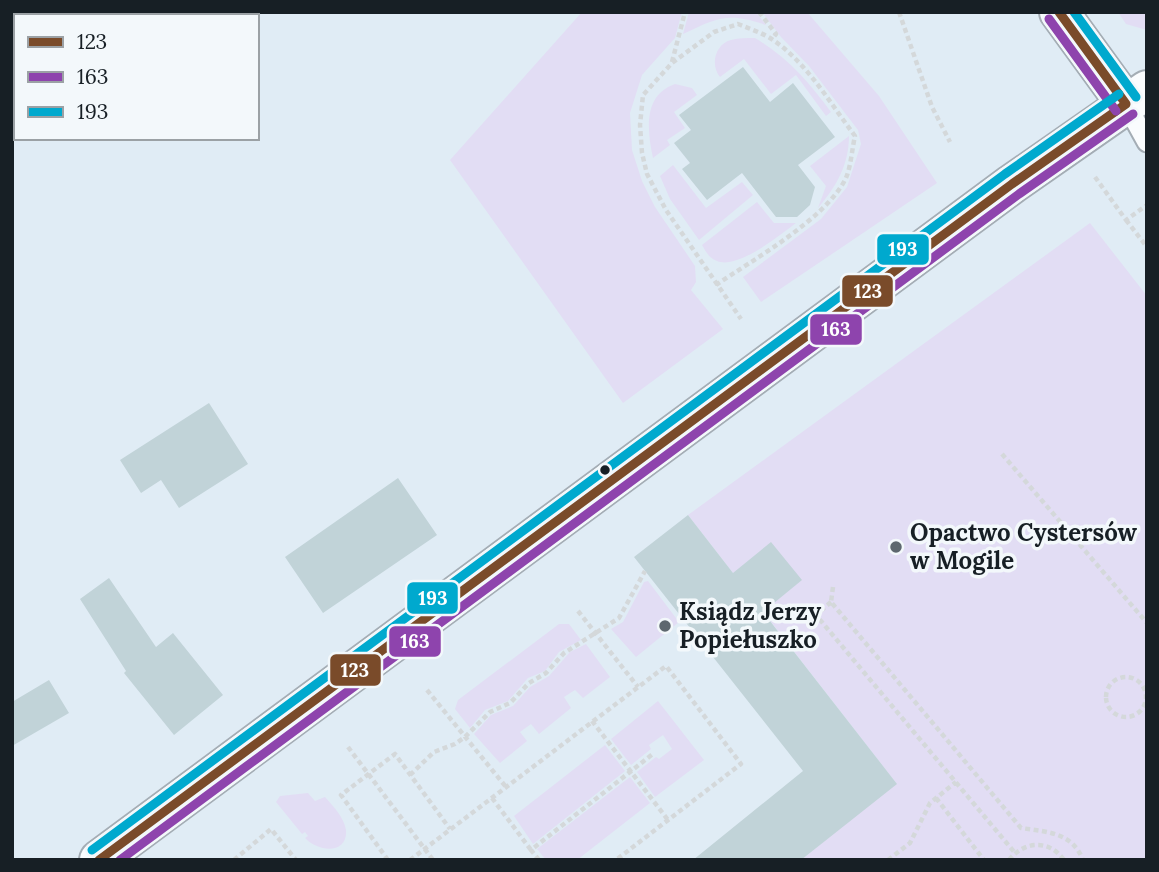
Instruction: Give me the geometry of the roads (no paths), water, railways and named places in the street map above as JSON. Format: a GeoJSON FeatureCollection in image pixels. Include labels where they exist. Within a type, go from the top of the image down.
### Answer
{"type":"FeatureCollection","features":[{"type":"Feature","properties":{"kind":"street"},"geometry":{"type":"LineString","coordinates":[[99,860],[509,554],[1012,184],[1136,97],[1059,12]]}},
{"type":"Feature","properties":{"kind":"lane"},"geometry":{"type":"LineString","coordinates":[[1136,97],[1147,142]]}},
{"type":"Feature","properties":{"kind":"place","name":"Opactwo Cystersów w Mogile"},"geometry":{"type":"Point","coordinates":[896,547]}},
{"type":"Feature","properties":{"kind":"place","name":"Ksiądz Jerzy Popiełuszko"},"geometry":{"type":"Point","coordinates":[665,626]}}]}
